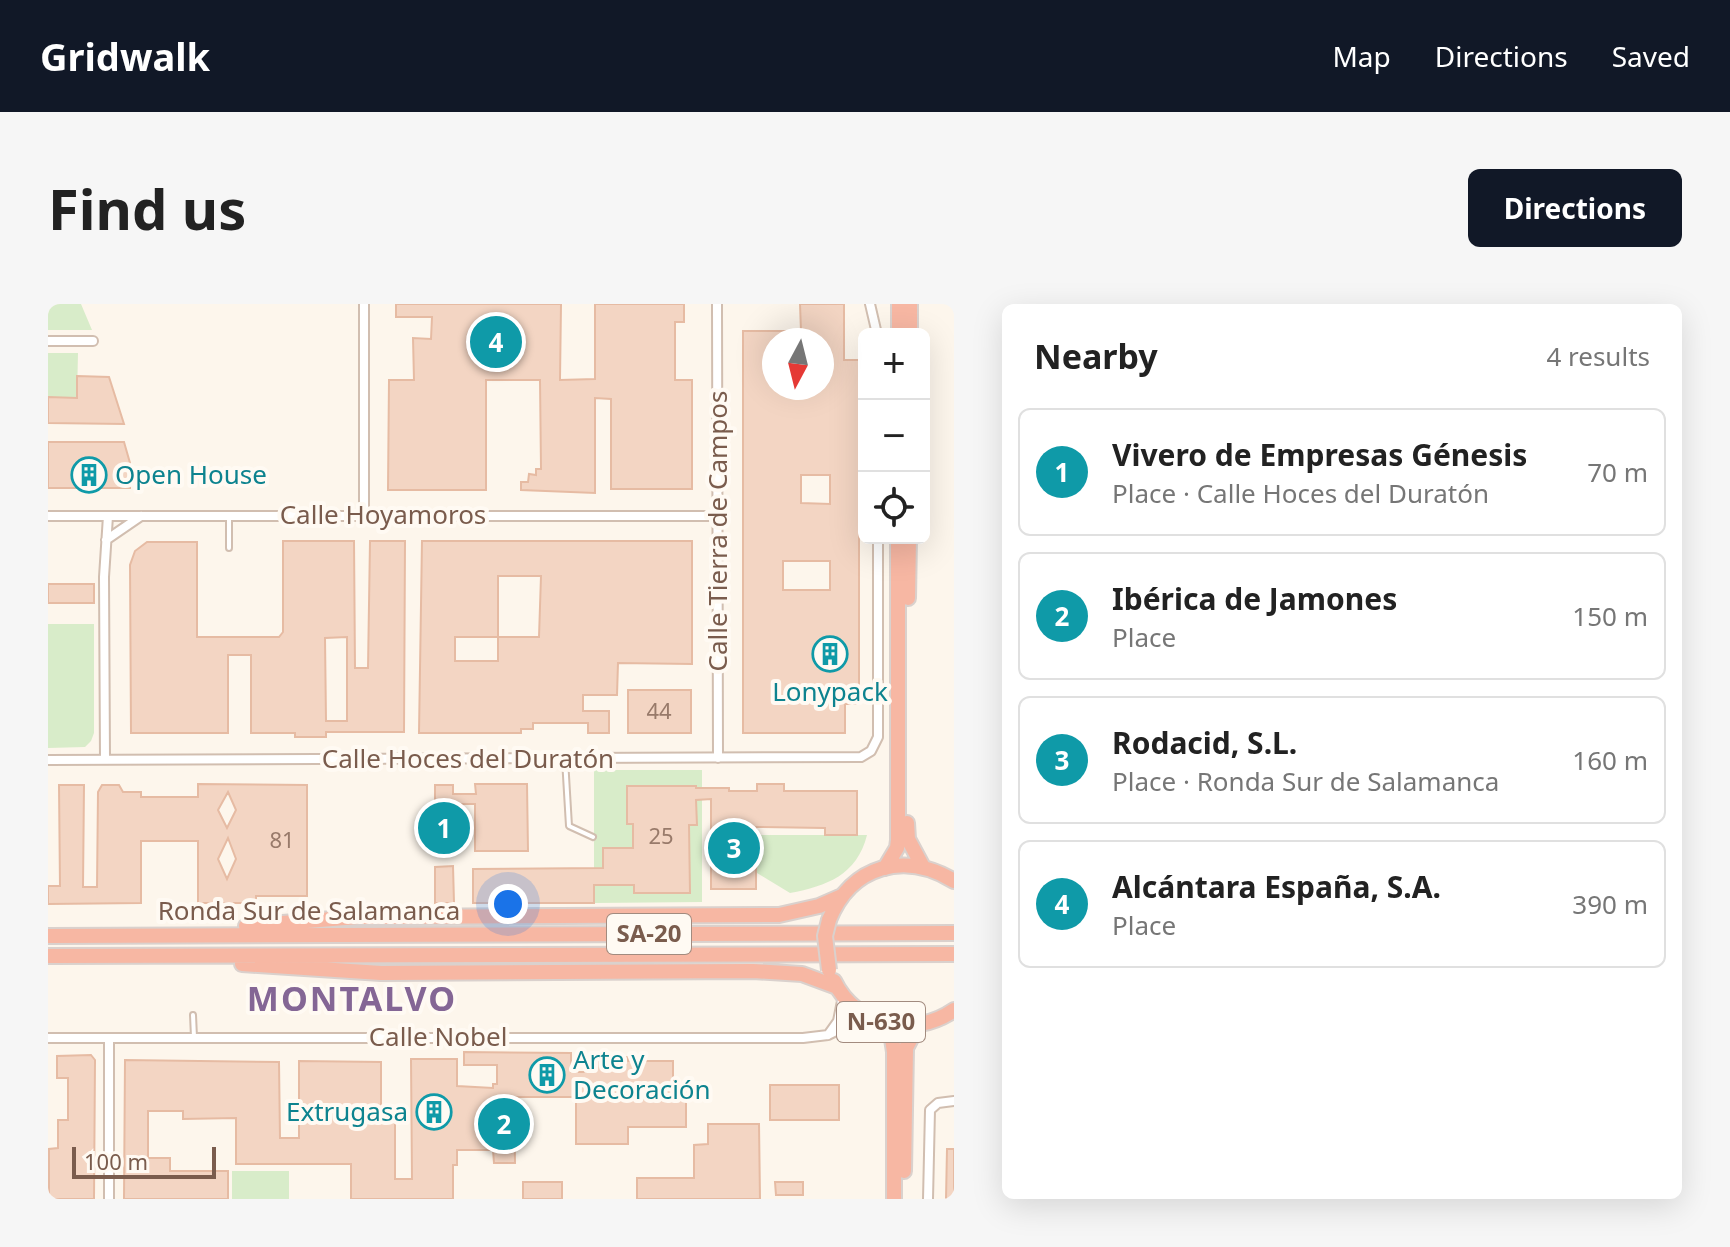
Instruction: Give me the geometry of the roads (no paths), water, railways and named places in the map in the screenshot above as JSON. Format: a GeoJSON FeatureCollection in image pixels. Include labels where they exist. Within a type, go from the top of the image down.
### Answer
{"type":"FeatureCollection","features":[{"type":"Feature","properties":{"kind":"highway"},"geometry":{"type":"LineString","coordinates":[[892,304],[902,328]]}},
{"type":"Feature","properties":{"kind":"highway"},"geometry":{"type":"LineString","coordinates":[[903,328],[905,304]]}},
{"type":"Feature","properties":{"kind":"highway"},"geometry":{"type":"LineString","coordinates":[[885,868],[897,848],[898,840],[898,544]]}},
{"type":"Feature","properties":{"kind":"highway"},"geometry":{"type":"LineString","coordinates":[[909,544],[907,833],[923,867]]}},
{"type":"Feature","properties":{"kind":"highway","name":"N-630"},"geometry":{"type":"LineString","coordinates":[[954,881],[923,867],[898,865],[885,868],[856,882],[842,896],[829,920],[825,936],[829,970],[840,991],[867,1016],[883,1023],[918,1025],[954,1010]]}},
{"type":"Feature","properties":{"kind":"highway"},"geometry":{"type":"LineString","coordinates":[[114,936],[347,917],[779,915],[819,906],[842,896]]}},
{"type":"Feature","properties":{"kind":"highway","name":"Ronda Sur de Salamanca"},"geometry":{"type":"LineString","coordinates":[[48,936],[954,933]]}},
{"type":"Feature","properties":{"kind":"highway","name":"Ronda Sur de Salamanca"},"geometry":{"type":"LineString","coordinates":[[48,956],[954,954]]}},
{"type":"Feature","properties":{"kind":"highway"},"geometry":{"type":"LineString","coordinates":[[118,955],[355,972],[776,972],[802,974],[840,991]]}},
{"type":"Feature","properties":{"kind":"highway","name":"N-630"},"geometry":{"type":"LineString","coordinates":[[883,1023],[892,1039],[894,1052],[894,1199]]}},
{"type":"Feature","properties":{"kind":"highway","name":"N-630"},"geometry":{"type":"LineString","coordinates":[[904,1199],[906,1048],[918,1025]]}},
{"type":"Feature","properties":{"kind":"street"},"geometry":{"type":"LineString","coordinates":[[364,304],[364,515]]}},
{"type":"Feature","properties":{"kind":"street","name":"Calle Tierra de Campos"},"geometry":{"type":"LineString","coordinates":[[717,304],[718,758]]}},
{"type":"Feature","properties":{"kind":"street"},"geometry":{"type":"LineString","coordinates":[[870,304],[876,328]]}},
{"type":"Feature","properties":{"kind":"street"},"geometry":{"type":"LineString","coordinates":[[48,341],[93,341]]}},
{"type":"Feature","properties":{"kind":"street","name":"Calle Hoyamoros"},"geometry":{"type":"LineString","coordinates":[[48,516],[717,516]]}},
{"type":"Feature","properties":{"kind":"street"},"geometry":{"type":"LineString","coordinates":[[105,760],[108,516]]}},
{"type":"Feature","properties":{"kind":"street"},"geometry":{"type":"LineString","coordinates":[[106,540],[141,516]]}},
{"type":"Feature","properties":{"kind":"street","name":"Calle Hoces del Duratón"},"geometry":{"type":"LineString","coordinates":[[48,760],[856,758],[871,751],[878,737],[878,544]]}},
{"type":"Feature","properties":{"kind":"street"},"geometry":{"type":"LineString","coordinates":[[828,1035],[838,1021],[840,991]]}},
{"type":"Feature","properties":{"kind":"street","name":"Calle Nobel"},"geometry":{"type":"LineString","coordinates":[[48,1038],[803,1038],[828,1035],[867,1016]]}},
{"type":"Feature","properties":{"kind":"street"},"geometry":{"type":"LineString","coordinates":[[109,1038],[109,1199]]}},
{"type":"Feature","properties":{"kind":"street"},"geometry":{"type":"LineString","coordinates":[[928,1199],[929,1116],[938,1103],[954,1101]]}},
{"type":"Feature","properties":{"kind":"lane"},"geometry":{"type":"LineString","coordinates":[[229,516],[229,548]]}},
{"type":"Feature","properties":{"kind":"lane"},"geometry":{"type":"LineString","coordinates":[[565,759],[569,826],[593,837]]}},
{"type":"Feature","properties":{"kind":"lane"},"geometry":{"type":"LineString","coordinates":[[193,1015],[194,1038]]}},
{"type":"Feature","properties":{"kind":"place","name":"Alcántara España, S.A."},"geometry":{"type":"Point","coordinates":[496,342]}},
{"type":"Feature","properties":{"kind":"place","name":"Open House"},"geometry":{"type":"Point","coordinates":[89,475]}},
{"type":"Feature","properties":{"kind":"place","name":"Lonypack"},"geometry":{"type":"Point","coordinates":[830,654]}},
{"type":"Feature","properties":{"kind":"place","name":"Vivero de Empresas Génesis"},"geometry":{"type":"Point","coordinates":[444,828]}},
{"type":"Feature","properties":{"kind":"place","name":"Rodacid, S.L."},"geometry":{"type":"Point","coordinates":[734,848]}},
{"type":"Feature","properties":{"kind":"place","name":"Arte y Decoración"},"geometry":{"type":"Point","coordinates":[547,1075]}},
{"type":"Feature","properties":{"kind":"place","name":"Extrugasa"},"geometry":{"type":"Point","coordinates":[434,1112]}},
{"type":"Feature","properties":{"kind":"place","name":"Ibérica de Jamones"},"geometry":{"type":"Point","coordinates":[504,1124]}},
{"type":"Feature","properties":{"kind":"district","name":"MONTALVO"},"geometry":{"type":"Point","coordinates":[352,999]}}]}
